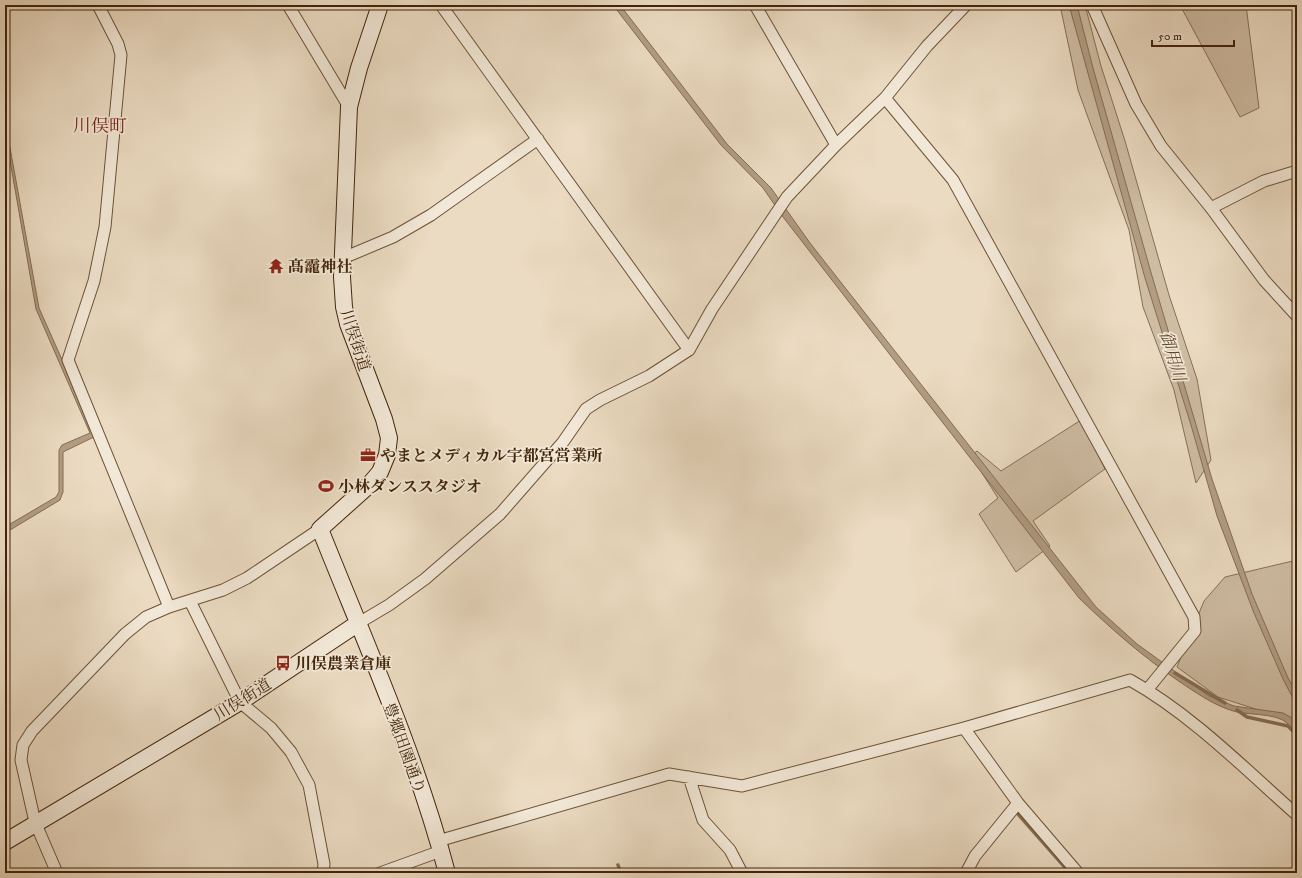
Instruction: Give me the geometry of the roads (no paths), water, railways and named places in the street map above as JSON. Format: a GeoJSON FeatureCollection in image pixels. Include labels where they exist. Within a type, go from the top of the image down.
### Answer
{"type":"FeatureCollection","features":[{"type":"Feature","properties":{"kind":"main road","name":"川俣街道"},"geometry":{"type":"LineString","coordinates":[[320,529],[359,494],[380,472],[387,455],[389,438],[384,419],[348,324],[344,307],[343,256],[349,107],[359,68],[380,5]]}},
{"type":"Feature","properties":{"kind":"main road"},"geometry":{"type":"LineString","coordinates":[[320,529],[358,624]]}},
{"type":"Feature","properties":{"kind":"main road","name":"川俣街道"},"geometry":{"type":"LineString","coordinates":[[5,842],[35,822],[240,702],[358,624]]}},
{"type":"Feature","properties":{"kind":"main road","name":"豊郷田園通り"},"geometry":{"type":"LineString","coordinates":[[358,624],[386,692],[440,846],[447,873]]}},
{"type":"Feature","properties":{"kind":"street"},"geometry":{"type":"LineString","coordinates":[[98,5],[118,44],[121,55],[105,227],[94,281],[68,360],[169,607]]}},
{"type":"Feature","properties":{"kind":"street"},"geometry":{"type":"LineString","coordinates":[[288,5],[349,107]]}},
{"type":"Feature","properties":{"kind":"street"},"geometry":{"type":"LineString","coordinates":[[441,5],[689,350]]}},
{"type":"Feature","properties":{"kind":"street"},"geometry":{"type":"LineString","coordinates":[[755,5],[836,144]]}},
{"type":"Feature","properties":{"kind":"street"},"geometry":{"type":"LineString","coordinates":[[358,624],[389,605],[425,579],[500,514],[563,442],[586,409],[600,400],[650,376],[689,350],[712,309],[787,197],[836,144],[885,98],[927,46],[966,5]]}},
{"type":"Feature","properties":{"kind":"street"},"geometry":{"type":"LineString","coordinates":[[1092,5],[1136,104],[1157,140],[1211,208],[1264,280],[1297,316]]}},
{"type":"Feature","properties":{"kind":"street"},"geometry":{"type":"LineString","coordinates":[[885,98],[953,180],[1194,617],[1195,631],[1147,690]]}},
{"type":"Feature","properties":{"kind":"street"},"geometry":{"type":"LineString","coordinates":[[343,256],[348,256],[393,237],[431,215],[538,139]]}},
{"type":"Feature","properties":{"kind":"street"},"geometry":{"type":"LineString","coordinates":[[1211,208],[1264,181],[1297,171]]}},
{"type":"Feature","properties":{"kind":"street","name":"川俣街道"},"geometry":{"type":"LineString","coordinates":[[35,822],[21,760],[23,745],[32,731],[125,634],[146,617],[169,607],[224,590],[247,578],[320,529]]}},
{"type":"Feature","properties":{"kind":"street"},"geometry":{"type":"LineString","coordinates":[[190,601],[240,702],[271,728],[291,752],[309,785],[324,864],[323,873]]}},
{"type":"Feature","properties":{"kind":"street"},"geometry":{"type":"LineString","coordinates":[[380,873],[440,846],[669,774],[742,786],[964,728],[1130,680],[1147,690],[1202,731],[1297,815]]}},
{"type":"Feature","properties":{"kind":"street"},"geometry":{"type":"LineString","coordinates":[[964,728],[1018,803],[1078,873]]}},
{"type":"Feature","properties":{"kind":"street"},"geometry":{"type":"LineString","coordinates":[[689,777],[703,820],[730,850],[742,873]]}},
{"type":"Feature","properties":{"kind":"street"},"geometry":{"type":"LineString","coordinates":[[966,873],[974,856],[1018,803]]}},
{"type":"Feature","properties":{"kind":"street"},"geometry":{"type":"LineString","coordinates":[[35,822],[57,873]]}},
{"type":"Feature","properties":{"kind":"water"},"geometry":{"type":"Polygon","coordinates":[[[613,5],[620,5],[727,144],[771,188],[810,243],[1096,607],[1137,644],[1209,696],[1234,706],[1283,713],[1294,719],[1297,723],[1297,738],[1290,726],[1282,720],[1275,717],[1236,712],[1198,694],[1140,652],[1079,598],[783,217],[763,188],[721,145],[613,5]]]}},
{"type":"Feature","properties":{"kind":"water","name":"御用川"},"geometry":{"type":"Polygon","coordinates":[[[1069,5],[1077,5],[1093,68],[1152,276],[1212,479],[1252,594],[1288,678],[1297,694],[1297,706],[1283,679],[1254,613],[1217,516],[1191,425],[1145,278],[1069,5]]]}},
{"type":"Feature","properties":{"kind":"water"},"geometry":{"type":"Polygon","coordinates":[[[5,120],[39,308],[96,436],[63,452],[63,492],[60,500],[5,533],[5,527],[56,497],[59,492],[59,450],[62,445],[90,433],[36,309],[5,132],[5,120]]]}},
{"type":"Feature","properties":{"kind":"waterway"},"geometry":{"type":"LineString","coordinates":[[1175,673],[1225,703]]}},
{"type":"Feature","properties":{"kind":"waterway"},"geometry":{"type":"LineString","coordinates":[[1237,710],[1247,717],[1288,726],[1297,735]]}},
{"type":"Feature","properties":{"kind":"waterway"},"geometry":{"type":"LineString","coordinates":[[1018,814],[1070,873]]}},
{"type":"Feature","properties":{"kind":"waterway"},"geometry":{"type":"LineString","coordinates":[[618,865],[621,873]]}},
{"type":"Feature","properties":{"kind":"place","name":"髙靇神社"},"geometry":{"type":"Point","coordinates":[276,266]}},
{"type":"Feature","properties":{"kind":"place","name":"やまとメディカル宇都宮営業所"},"geometry":{"type":"Point","coordinates":[368,455]}},
{"type":"Feature","properties":{"kind":"place","name":"小林ダンススタジオ"},"geometry":{"type":"Point","coordinates":[326,486]}},
{"type":"Feature","properties":{"kind":"place","name":"川俣農業倉庫"},"geometry":{"type":"Point","coordinates":[283,663]}},
{"type":"Feature","properties":{"kind":"district","name":"川俣町"},"geometry":{"type":"Point","coordinates":[100,126]}}]}
